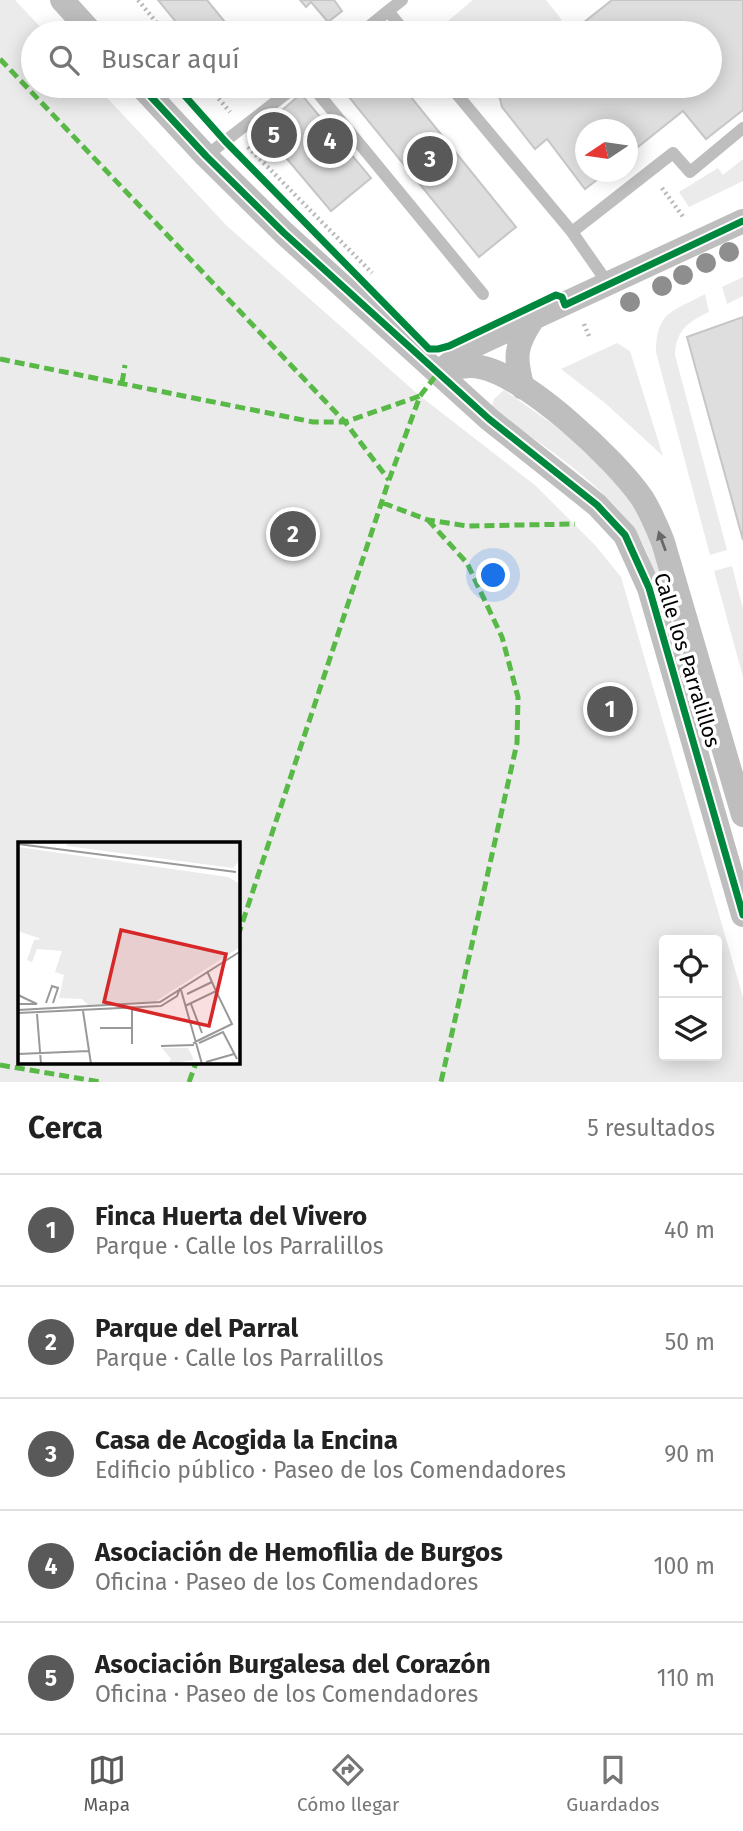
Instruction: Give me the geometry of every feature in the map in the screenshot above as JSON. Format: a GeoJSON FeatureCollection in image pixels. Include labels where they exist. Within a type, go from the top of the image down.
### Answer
{"type":"FeatureCollection","features":[{"type":"Feature","properties":{"kind":"street"},"geometry":{"type":"LineString","coordinates":[[62,0],[81,21]]}},
{"type":"Feature","properties":{"kind":"street"},"geometry":{"type":"LineString","coordinates":[[152,98],[284,233],[438,373],[471,347],[743,221]]}},
{"type":"Feature","properties":{"kind":"street"},"geometry":{"type":"LineString","coordinates":[[523,388],[517,368],[517,348],[533,319]]}},
{"type":"Feature","properties":{"kind":"street","name":"Calle los Parralillos"},"geometry":{"type":"LineString","coordinates":[[438,373],[463,365],[482,368],[503,376],[523,388],[607,458],[636,491],[654,520],[669,562],[741,800]]}},
{"type":"Feature","properties":{"kind":"street","name":"Calle los Parralillos"},"geometry":{"type":"LineString","coordinates":[[438,373],[489,419],[597,505],[625,535],[649,588],[743,915]]}},
{"type":"Feature","properties":{"kind":"street","name":"Calle los Parralillos"},"geometry":{"type":"LineString","coordinates":[[676,676],[698,711],[722,789],[741,800]]}},
{"type":"Feature","properties":{"kind":"street"},"geometry":{"type":"LineString","coordinates":[[718,831],[721,815],[741,800]]}},
{"type":"Feature","properties":{"kind":"lane"},"geometry":{"type":"LineString","coordinates":[[376,21],[402,0]]}},
{"type":"Feature","properties":{"kind":"lane"},"geometry":{"type":"LineString","coordinates":[[388,11],[396,21]]}},
{"type":"Feature","properties":{"kind":"lane"},"geometry":{"type":"LineString","coordinates":[[206,156],[281,98]]}},
{"type":"Feature","properties":{"kind":"lane"},"geometry":{"type":"LineString","coordinates":[[322,98],[483,294]]}},
{"type":"Feature","properties":{"kind":"lane"},"geometry":{"type":"LineString","coordinates":[[460,98],[572,232],[609,285]]}},
{"type":"Feature","properties":{"kind":"lane"},"geometry":{"type":"LineString","coordinates":[[572,232],[673,153],[690,172],[743,128]]}},
{"type":"Feature","properties":{"kind":"path"},"geometry":{"type":"LineString","coordinates":[[138,0],[155,21]]}},
{"type":"Feature","properties":{"kind":"path"},"geometry":{"type":"LineString","coordinates":[[218,98],[243,128]]}},
{"type":"Feature","properties":{"kind":"shaded area"},"geometry":{"type":"Polygon","coordinates":[[[0,0],[15,0],[35,21],[21,21],[21,98],[107,98],[227,226],[420,396],[536,486],[595,545],[621,577],[743,997],[743,1082],[0,1082],[0,0]]]}},
{"type":"Feature","properties":{"kind":"shaded area"},"geometry":{"type":"Polygon","coordinates":[[[473,0],[546,0],[562,20],[561,21],[448,21],[473,0]]]}},
{"type":"Feature","properties":{"kind":"shaded area"},"geometry":{"type":"Polygon","coordinates":[[[743,159],[743,181],[689,207],[679,192],[718,168],[723,175],[743,159]]]}},
{"type":"Feature","properties":{"kind":"shaded area"},"geometry":{"type":"Polygon","coordinates":[[[743,277],[743,296],[727,304],[722,287],[743,277]]]}},
{"type":"Feature","properties":{"kind":"shaded area"},"geometry":{"type":"Polygon","coordinates":[[[705,294],[709,312],[684,328],[678,339],[675,355],[727,550],[710,555],[656,352],[659,328],[663,320],[676,309],[705,294]]]}},
{"type":"Feature","properties":{"kind":"shaded area"},"geometry":{"type":"Polygon","coordinates":[[[617,343],[630,351],[663,456],[605,403],[561,369],[617,343]]]}},
{"type":"Feature","properties":{"kind":"shaded area"},"geometry":{"type":"Polygon","coordinates":[[[504,390],[568,435],[621,485],[648,530],[699,693],[679,661],[652,566],[635,532],[620,511],[579,472],[491,409],[494,399],[504,390]]]}},
{"type":"Feature","properties":{"kind":"shaded area"},"geometry":{"type":"Polygon","coordinates":[[[732,566],[743,609],[743,677],[714,571],[732,566]]]}},
{"type":"Feature","properties":{"kind":"building"},"geometry":{"type":"Polygon","coordinates":[[[158,0],[207,0],[224,21],[175,21],[158,0]]]}},
{"type":"Feature","properties":{"kind":"building"},"geometry":{"type":"Polygon","coordinates":[[[300,0],[334,0],[342,11],[327,21],[311,2],[306,7],[300,0]]]}},
{"type":"Feature","properties":{"kind":"building"},"geometry":{"type":"Polygon","coordinates":[[[612,0],[743,0],[743,110],[706,139],[683,111],[638,147],[638,119],[575,119],[575,176],[547,139],[535,149],[502,107],[500,98],[722,98],[722,21],[586,21],[612,0]]]}},
{"type":"Feature","properties":{"kind":"building"},"geometry":{"type":"Polygon","coordinates":[[[296,98],[304,98],[371,178],[331,211],[261,128],[296,98]]]}},
{"type":"Feature","properties":{"kind":"building"},"geometry":{"type":"Polygon","coordinates":[[[350,98],[412,98],[516,227],[479,257],[350,98]]]}},
{"type":"Feature","properties":{"kind":"building"},"geometry":{"type":"Polygon","coordinates":[[[580,182],[594,182],[585,189],[580,182]]]}},
{"type":"Feature","properties":{"kind":"building"},"geometry":{"type":"Polygon","coordinates":[[[743,317],[743,540],[687,337],[743,317]]]}},
{"type":"Feature","properties":{"kind":"marked path"},"geometry":{"type":"LineString","coordinates":[[0,59],[21,81]]}},
{"type":"Feature","properties":{"kind":"marked path"},"geometry":{"type":"LineString","coordinates":[[37,98],[345,422],[389,480]]}},
{"type":"Feature","properties":{"kind":"marked path"},"geometry":{"type":"LineString","coordinates":[[0,359],[313,422],[345,422],[420,396]]}},
{"type":"Feature","properties":{"kind":"marked path"},"geometry":{"type":"LineString","coordinates":[[122,383],[125,365]]}},
{"type":"Feature","properties":{"kind":"marked path"},"geometry":{"type":"LineString","coordinates":[[240,930],[389,480],[420,396],[438,373]]}},
{"type":"Feature","properties":{"kind":"marked path"},"geometry":{"type":"LineString","coordinates":[[383,503],[428,520],[467,526],[575,524]]}},
{"type":"Feature","properties":{"kind":"marked path"},"geometry":{"type":"LineString","coordinates":[[428,520],[467,563],[502,637],[518,697],[517,743],[441,1082]]}},
{"type":"Feature","properties":{"kind":"marked path"},"geometry":{"type":"LineString","coordinates":[[189,1082],[196,1064]]}},
{"type":"Feature","properties":{"kind":"marked path"},"geometry":{"type":"LineString","coordinates":[[0,1065],[101,1082]]}},
{"type":"Feature","properties":{"kind":"cycle path"},"geometry":{"type":"LineString","coordinates":[[152,98],[284,233],[489,419],[597,505],[625,535],[649,588],[743,915]]}},
{"type":"Feature","properties":{"kind":"cycle path"},"geometry":{"type":"LineString","coordinates":[[187,98],[225,141],[429,349],[449,346],[556,295],[562,297],[565,305],[743,221]]}},
{"type":"Feature","properties":{"kind":"place","name":"Asociación Burgalesa del Corazón"},"geometry":{"type":"Point","coordinates":[274,135]}},
{"type":"Feature","properties":{"kind":"place","name":"Asociación de Hemofilia de Burgos"},"geometry":{"type":"Point","coordinates":[330,141]}},
{"type":"Feature","properties":{"kind":"place","name":"Casa de Acogida la Encina"},"geometry":{"type":"Point","coordinates":[430,159]}},
{"type":"Feature","properties":{"kind":"place","name":"Parque del Parral"},"geometry":{"type":"Point","coordinates":[293,534]}},
{"type":"Feature","properties":{"kind":"place","name":"Finca Huerta del Vivero"},"geometry":{"type":"Point","coordinates":[610,709]}}]}
